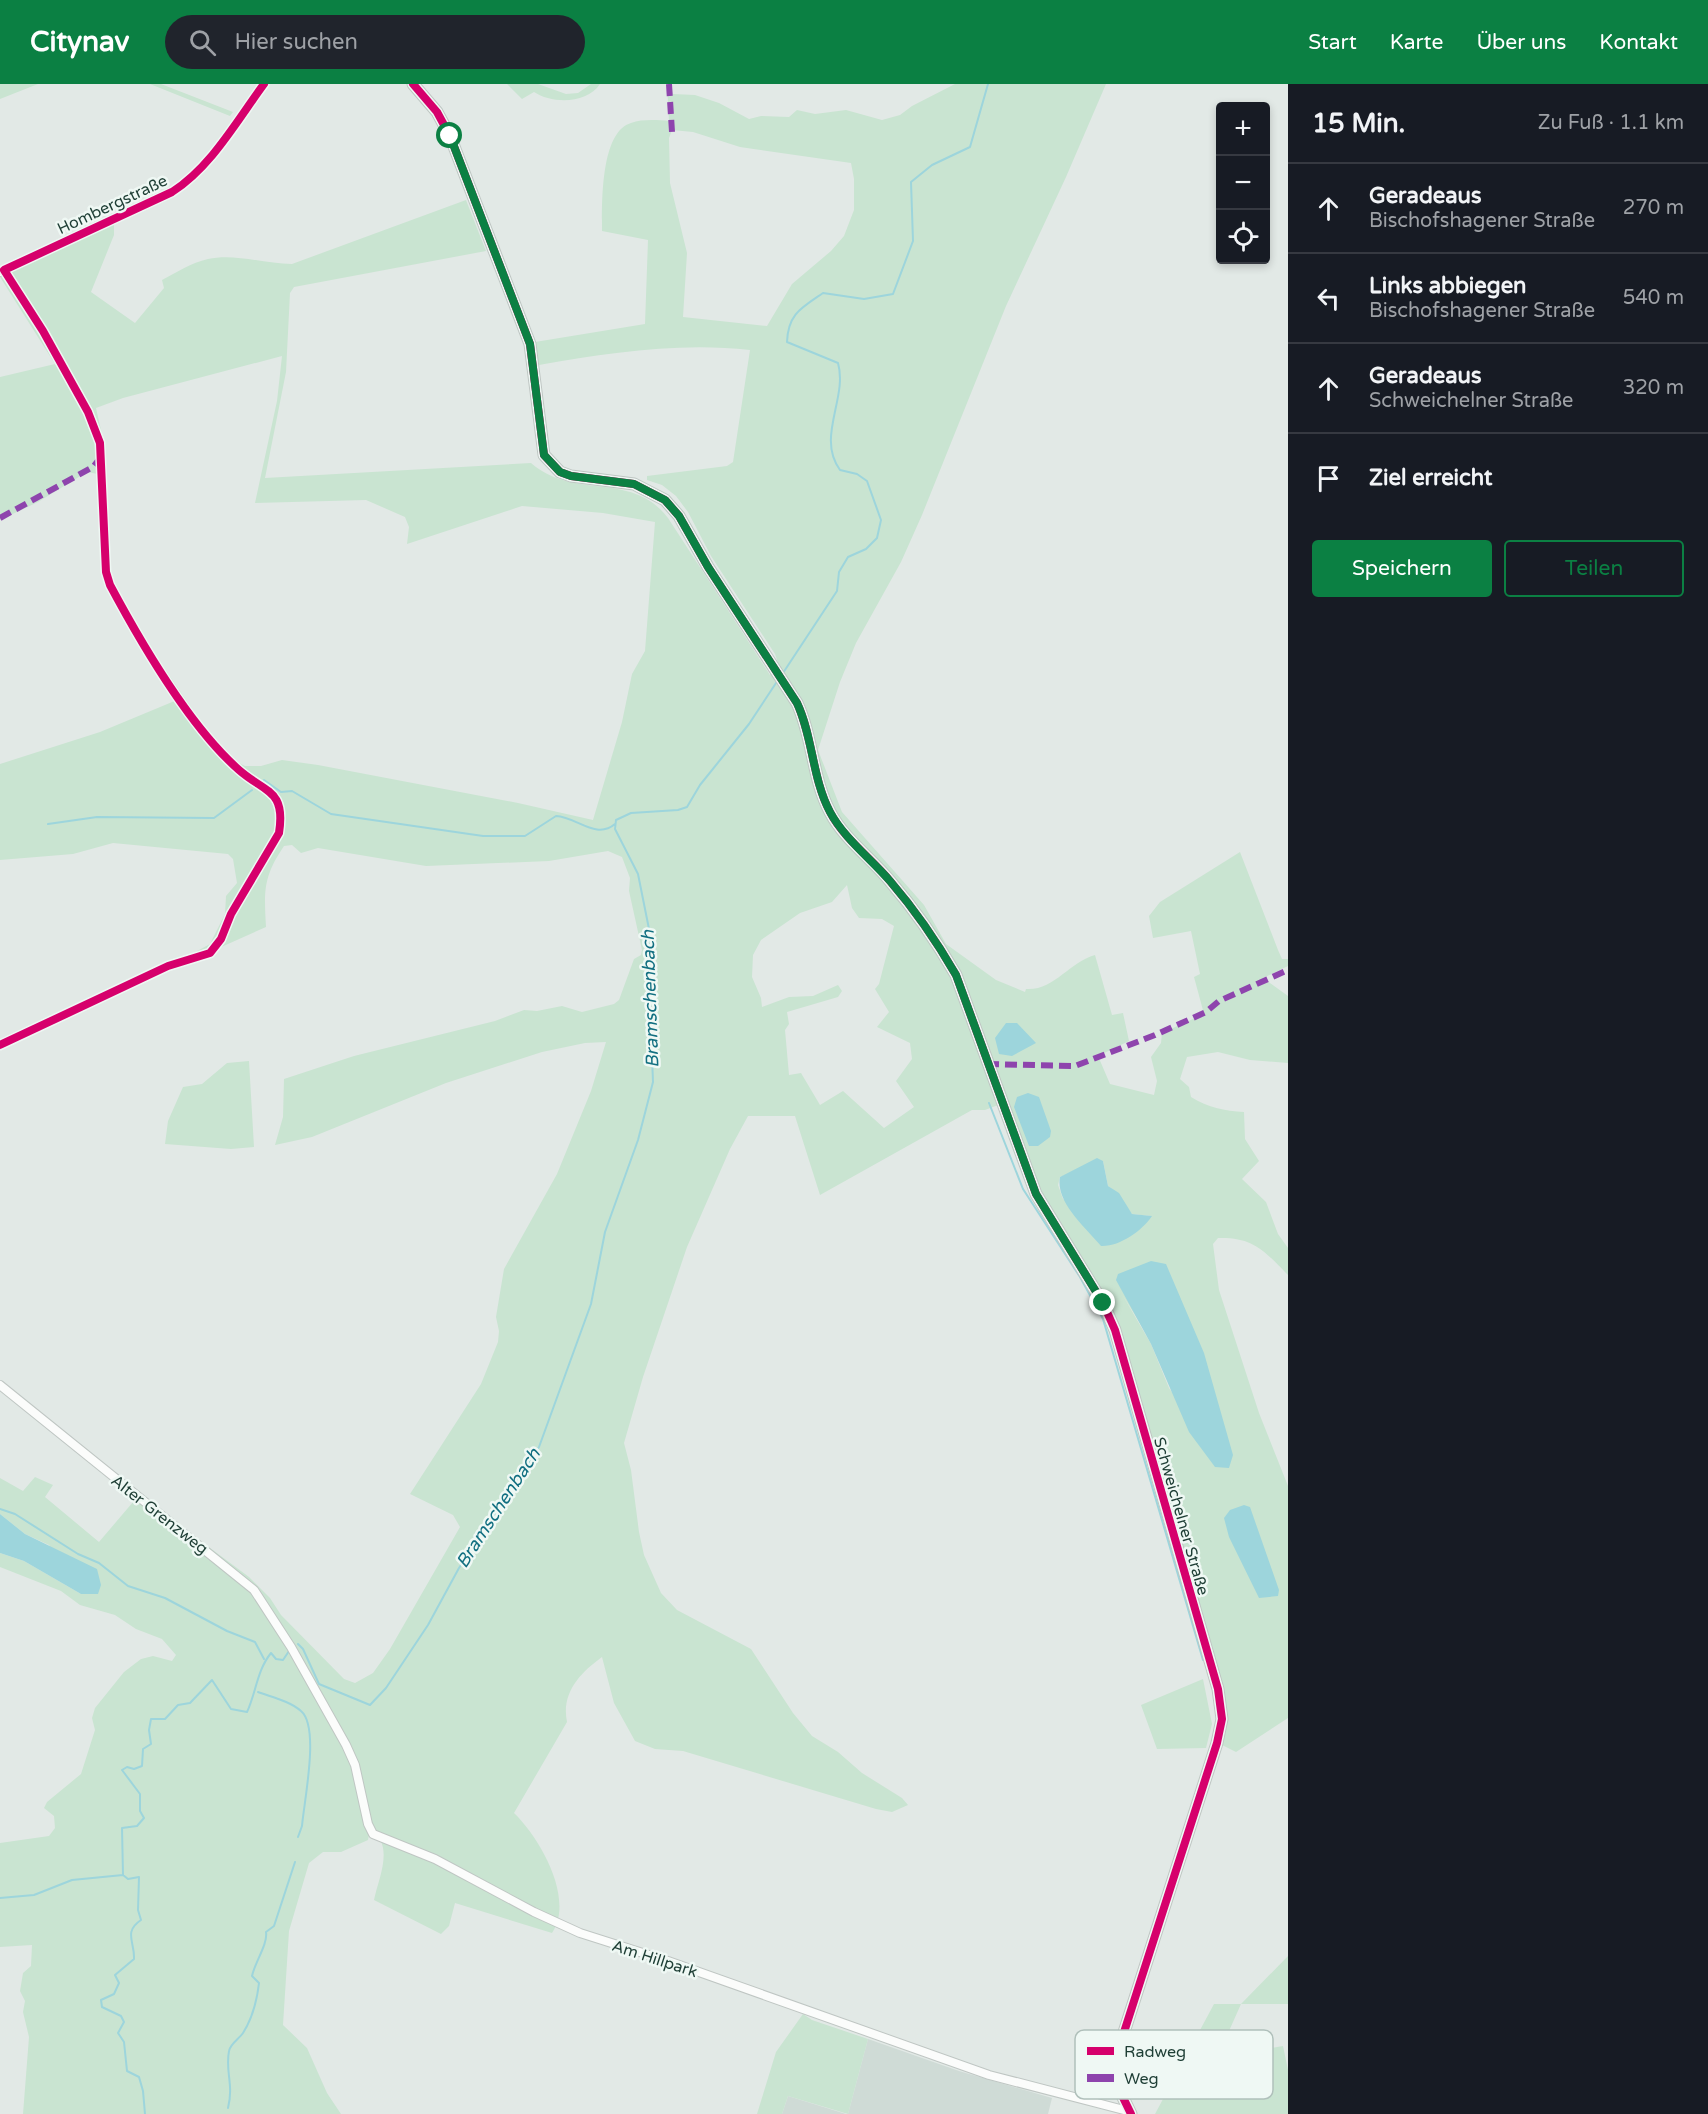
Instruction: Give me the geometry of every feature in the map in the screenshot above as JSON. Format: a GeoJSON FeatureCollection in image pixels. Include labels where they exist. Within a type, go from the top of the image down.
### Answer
{"type":"FeatureCollection","features":[{"type":"Feature","properties":{"kind":"street","name":"Hombergstraße"},"geometry":{"type":"LineString","coordinates":[[0,272],[172,192],[189,181],[202,168],[264,84]]}},
{"type":"Feature","properties":{"kind":"street","name":"Schweichelner Straße"},"geometry":{"type":"LineString","coordinates":[[412,84],[437,112],[450,136],[530,344],[544,455],[560,472],[571,476],[634,484],[665,500],[679,516],[708,567],[781,678],[806,722],[817,774],[830,813],[891,881],[939,945],[956,975],[1036,1194],[1103,1303],[1115,1330],[1218,1689],[1222,1719],[1217,1743],[1126,2030]]}},
{"type":"Feature","properties":{"kind":"street","name":"Alter Grenzweg"},"geometry":{"type":"LineString","coordinates":[[0,1385],[254,1590],[299,1662]]}},
{"type":"Feature","properties":{"kind":"street","name":"Am Hillpark"},"geometry":{"type":"LineString","coordinates":[[299,1662],[351,1755],[368,1824],[373,1834],[435,1859],[580,1933],[668,1961],[989,2075],[1075,2098]]}},
{"type":"Feature","properties":{"kind":"street","name":"Am Hillpark"},"geometry":{"type":"LineString","coordinates":[[1080,2099],[1129,2112]]}},
{"type":"Feature","properties":{"kind":"shaded area"},"geometry":{"type":"Polygon","coordinates":[[[868,2039],[959,2071],[1052,2098],[1048,2114],[848,2114],[868,2039]]]}},
{"type":"Feature","properties":{"kind":"shaded area"},"geometry":{"type":"Polygon","coordinates":[[[788,2096],[846,2114],[782,2114],[788,2096]]]}},
{"type":"Feature","properties":{"kind":"green space"},"geometry":{"type":"Polygon","coordinates":[[[0,84],[38,84],[0,99],[0,84]]]}},
{"type":"Feature","properties":{"kind":"green space"},"geometry":{"type":"Polygon","coordinates":[[[150,84],[161,84],[233,112],[230,116],[150,84]]]}},
{"type":"Feature","properties":{"kind":"green space"},"geometry":{"type":"Polygon","coordinates":[[[507,84],[538,84],[566,94],[578,93],[591,84],[600,84],[587,95],[559,100],[534,92],[522,99],[507,84]]]}},
{"type":"Feature","properties":{"kind":"green space"},"geometry":{"type":"Polygon","coordinates":[[[667,84],[671,84],[673,94],[695,95],[719,103],[749,119],[761,116],[789,117],[797,110],[815,114],[846,110],[882,120],[900,115],[912,106],[955,84],[1106,84],[1006,306],[901,562],[856,643],[840,682],[818,750],[842,812],[924,905],[946,944],[996,980],[1025,992],[1026,989],[1045,986],[1077,964],[1095,955],[1112,1015],[1123,1013],[1129,1041],[1098,1056],[1110,1084],[1154,1095],[1157,1081],[1151,1057],[1161,1043],[1162,1033],[1204,1014],[1194,977],[1200,974],[1191,931],[1153,938],[1149,916],[1160,902],[1240,852],[1282,959],[1288,959],[1288,966],[1263,978],[1288,996],[1288,1063],[1250,1060],[1218,1052],[1187,1057],[1180,1079],[1189,1087],[1191,1097],[1216,1108],[1244,1112],[1245,1139],[1259,1161],[1242,1179],[1266,1202],[1278,1234],[1288,1248],[1288,1275],[1265,1252],[1250,1243],[1230,1238],[1218,1238],[1213,1244],[1219,1290],[1259,1413],[1288,1486],[1288,1718],[1236,1752],[1220,1744],[1223,1719],[1125,1356],[1041,1193],[1001,1104],[985,1110],[972,1110],[820,1195],[795,1116],[748,1116],[730,1149],[687,1247],[643,1377],[624,1443],[631,1470],[644,1555],[661,1593],[677,1610],[751,1649],[793,1713],[812,1736],[838,1752],[862,1773],[902,1798],[908,1805],[892,1812],[876,1809],[683,1751],[655,1749],[635,1741],[614,1703],[602,1657],[586,1670],[574,1685],[567,1702],[567,1722],[514,1813],[544,1853],[557,1887],[558,1919],[552,1933],[455,1903],[449,1926],[441,1934],[374,1900],[382,1871],[384,1852],[378,1836],[370,1829],[368,1840],[341,1852],[323,1852],[309,1863],[289,1931],[283,2025],[307,2048],[327,2093],[341,2114],[23,2114],[29,2037],[23,2012],[25,2001],[20,1991],[23,1973],[31,1966],[32,1945],[0,1947],[0,1843],[49,1836],[55,1828],[54,1816],[44,1808],[47,1802],[81,1774],[95,1730],[92,1718],[95,1708],[124,1672],[141,1659],[153,1656],[172,1661],[176,1655],[162,1639],[136,1629],[115,1615],[80,1605],[61,1591],[0,1567],[0,1553],[24,1561],[81,1594],[49,1545],[25,1534],[0,1514],[0,1478],[23,1491],[35,1477],[53,1485],[45,1497],[99,1542],[139,1495],[249,1577],[270,1598],[281,1615],[344,1679],[355,1683],[373,1673],[390,1649],[460,1527],[453,1515],[410,1494],[481,1384],[498,1342],[499,1331],[496,1317],[504,1269],[557,1174],[591,1091],[606,1042],[585,1043],[542,1052],[446,1083],[312,1137],[275,1145],[283,1117],[284,1079],[354,1056],[495,1021],[524,1010],[537,1011],[562,1006],[582,1012],[614,1004],[619,1000],[634,959],[641,955],[642,950],[629,891],[630,878],[622,857],[608,851],[549,861],[426,866],[318,848],[301,853],[292,845],[284,846],[272,867],[266,885],[266,927],[219,948],[210,955],[168,967],[210,944],[225,914],[226,896],[237,883],[233,859],[228,854],[113,843],[73,854],[0,860],[0,764],[100,732],[177,700],[126,622],[104,576],[102,551],[104,498],[98,474],[87,472],[38,502],[0,520],[0,377],[55,364],[0,277],[114,224],[114,235],[91,292],[135,323],[164,288],[162,280],[196,263],[218,257],[229,257],[292,264],[466,200],[486,251],[294,287],[290,293],[286,372],[265,478],[531,463],[548,474],[566,481],[638,494],[654,503],[668,518],[770,675],[778,663],[775,654],[711,556],[688,512],[676,496],[662,485],[647,480],[647,476],[727,466],[733,462],[750,350],[670,348],[591,356],[539,365],[535,342],[645,324],[648,240],[602,231],[605,171],[613,140],[621,129],[640,121],[669,121],[667,84]],[[672,130],[669,138],[670,183],[687,253],[683,317],[767,326],[792,284],[831,251],[844,236],[854,210],[854,179],[851,163],[740,147],[693,132],[672,130]],[[282,356],[123,398],[96,408],[105,448],[109,561],[113,582],[154,653],[212,738],[231,759],[245,766],[261,766],[282,760],[318,765],[518,803],[593,820],[622,722],[632,674],[645,651],[655,522],[603,513],[522,506],[407,544],[409,527],[405,517],[366,500],[255,503],[277,401],[282,356]],[[847,885],[832,902],[800,913],[761,940],[753,955],[752,977],[761,998],[762,1007],[789,997],[813,996],[838,985],[842,991],[838,997],[787,1012],[789,1024],[785,1030],[789,1075],[801,1073],[820,1105],[843,1091],[884,1128],[914,1107],[896,1081],[912,1059],[910,1043],[877,1027],[889,1012],[875,989],[879,984],[894,926],[882,919],[859,918],[852,908],[847,885]],[[1103,1161],[1060,1177],[1058,1185],[1063,1199],[1129,1237],[1151,1216],[1132,1214],[1108,1186],[1103,1161]],[[1122,1294],[1151,1344],[1169,1388],[1229,1468],[1122,1294]]]}},
{"type":"Feature","properties":{"kind":"green space"},"geometry":{"type":"Polygon","coordinates":[[[249,1061],[254,1147],[231,1149],[165,1144],[168,1121],[183,1087],[202,1084],[227,1063],[249,1061]]]}},
{"type":"Feature","properties":{"kind":"green space"},"geometry":{"type":"Polygon","coordinates":[[[1203,1679],[1212,1724],[1206,1748],[1157,1749],[1141,1705],[1203,1679]]]}},
{"type":"Feature","properties":{"kind":"green space"},"geometry":{"type":"Polygon","coordinates":[[[1288,1956],[1288,2004],[1241,2004],[1288,1956]]]}},
{"type":"Feature","properties":{"kind":"green space"},"geometry":{"type":"Polygon","coordinates":[[[1214,2004],[1241,2004],[1229,2030],[1200,2030],[1214,2004]]]}},
{"type":"Feature","properties":{"kind":"green space"},"geometry":{"type":"Polygon","coordinates":[[[803,2014],[812,2020],[868,2039],[848,2114],[788,2096],[782,2114],[757,2114],[776,2052],[803,2014]]]}},
{"type":"Feature","properties":{"kind":"green space"},"geometry":{"type":"Polygon","coordinates":[[[1283,2046],[1288,2070],[1288,2114],[1155,2114],[1163,2099],[1273,2099],[1273,2048],[1283,2046]]]}},
{"type":"Feature","properties":{"kind":"water"},"geometry":{"type":"Polygon","coordinates":[[[1006,1023],[1017,1023],[1036,1043],[1012,1056],[999,1054],[995,1038],[1006,1023]]]}},
{"type":"Feature","properties":{"kind":"water"},"geometry":{"type":"Polygon","coordinates":[[[1028,1093],[1039,1097],[1051,1131],[1050,1137],[1038,1146],[1029,1146],[1014,1107],[1017,1097],[1028,1093]]]}},
{"type":"Feature","properties":{"kind":"water"},"geometry":{"type":"Polygon","coordinates":[[[1097,1158],[1103,1161],[1108,1186],[1119,1193],[1132,1214],[1152,1216],[1130,1237],[1108,1246],[1101,1246],[1073,1214],[1062,1196],[1060,1186],[1060,1177],[1097,1158]]]}},
{"type":"Feature","properties":{"kind":"water"},"geometry":{"type":"Polygon","coordinates":[[[1151,1261],[1166,1264],[1204,1353],[1233,1455],[1229,1468],[1215,1467],[1189,1432],[1151,1344],[1116,1280],[1118,1274],[1151,1261]]]}},
{"type":"Feature","properties":{"kind":"water"},"geometry":{"type":"Polygon","coordinates":[[[1244,1505],[1250,1507],[1279,1590],[1278,1596],[1259,1598],[1229,1537],[1224,1518],[1230,1510],[1244,1505]]]}},
{"type":"Feature","properties":{"kind":"water"},"geometry":{"type":"Polygon","coordinates":[[[0,1514],[25,1534],[97,1569],[101,1585],[98,1594],[81,1594],[24,1561],[0,1553],[0,1514]]]}},
{"type":"Feature","properties":{"kind":"waterway","name":"Bramschenbach"},"geometry":{"type":"LineString","coordinates":[[783,673],[837,591],[839,572],[848,557],[866,549],[877,538],[881,520],[867,481],[857,474],[840,470],[833,457],[831,431],[839,390],[838,363],[787,342],[790,325],[802,308],[823,293],[864,299],[893,294],[913,241],[911,182],[932,165],[970,147],[988,84]]}},
{"type":"Feature","properties":{"kind":"waterway","name":"Bramschenbach"},"geometry":{"type":"LineString","coordinates":[[298,1644],[303,1649],[319,1684],[370,1705],[386,1688],[428,1625],[459,1568],[539,1447],[591,1304],[605,1232],[638,1140],[653,1082],[649,978],[652,963],[650,934],[638,874],[615,829],[616,820],[631,813],[678,810],[687,807],[700,785],[749,724],[778,680]]}},
{"type":"Feature","properties":{"kind":"waterway"},"geometry":{"type":"LineString","coordinates":[[264,780],[281,792],[292,791],[331,814],[483,836],[525,836],[556,816],[601,830],[615,824]]}},
{"type":"Feature","properties":{"kind":"waterway"},"geometry":{"type":"LineString","coordinates":[[48,824],[97,817],[214,818],[252,790]]}},
{"type":"Feature","properties":{"kind":"waterway"},"geometry":{"type":"LineString","coordinates":[[989,1103],[1023,1189],[1080,1277],[1103,1319],[1203,1660]]}},
{"type":"Feature","properties":{"kind":"waterway"},"geometry":{"type":"LineString","coordinates":[[0,1509],[15,1514],[78,1554],[99,1563],[128,1586],[165,1598],[227,1631],[255,1642],[264,1659]]}},
{"type":"Feature","properties":{"kind":"waterway","name":"Bramschenbach"},"geometry":{"type":"LineString","coordinates":[[145,2114],[139,2077],[127,2071],[124,2042],[118,2033],[124,2022],[121,2016],[102,2007],[101,2000],[114,1994],[119,1983],[115,1975],[134,1959],[131,1933],[141,1920],[138,1910],[139,1877],[128,1879],[123,1875],[122,1828],[137,1826],[144,1818],[140,1811],[140,1794],[122,1770],[127,1767],[134,1769],[142,1766],[143,1749],[151,1744],[149,1730],[151,1719],[165,1719],[178,1705],[190,1703],[212,1680],[231,1709],[247,1712],[266,1660],[271,1653],[276,1659],[283,1660],[289,1651]]}},
{"type":"Feature","properties":{"kind":"waterway"},"geometry":{"type":"LineString","coordinates":[[258,1692],[291,1705],[301,1711],[307,1720],[309,1765],[302,1826],[298,1837]]}},
{"type":"Feature","properties":{"kind":"waterway"},"geometry":{"type":"LineString","coordinates":[[228,2108],[230,2100],[229,2051],[243,2033],[251,2016],[259,1983],[252,1976],[265,1942],[266,1932],[274,1926],[295,1862]]}},
{"type":"Feature","properties":{"kind":"waterway"},"geometry":{"type":"LineString","coordinates":[[0,1898],[34,1895],[72,1880],[123,1875]]}},
{"type":"Feature","properties":{"kind":"marked path"},"geometry":{"type":"LineString","coordinates":[[669,84],[672,132]]}},
{"type":"Feature","properties":{"kind":"marked path"},"geometry":{"type":"LineString","coordinates":[[0,518],[93,467],[100,458]]}},
{"type":"Feature","properties":{"kind":"marked path"},"geometry":{"type":"LineString","coordinates":[[987,1064],[1075,1066],[1155,1035],[1206,1012],[1219,1001],[1288,970]]}},
{"type":"Feature","properties":{"kind":"cycle path"},"geometry":{"type":"LineString","coordinates":[[0,1045],[168,966],[210,953],[221,939],[231,914],[279,833],[280,819],[276,800],[265,788],[248,778],[221,752],[185,708],[136,632],[110,585],[106,572],[100,443],[88,412],[43,331],[4,270],[172,192],[186,182],[211,157],[264,84]]}},
{"type":"Feature","properties":{"kind":"cycle path"},"geometry":{"type":"LineString","coordinates":[[413,84],[437,112],[450,136],[530,344],[544,455],[560,472],[571,476],[634,484],[665,500],[679,516],[708,567],[797,703],[824,799],[836,822],[908,903],[956,975],[1036,1194],[1103,1303],[1115,1330],[1218,1689],[1222,1719],[1217,1743],[1125,2030]]}},
{"type":"Feature","properties":{"kind":"cycle path"},"geometry":{"type":"LineString","coordinates":[[1124,2099],[1131,2114]]}},
{"type":"Feature","properties":{"kind":"route"},"geometry":{"type":"LineString","coordinates":[[450,136],[530,344],[544,455],[560,472],[571,476],[634,484],[649,490],[665,500],[679,516],[708,567],[797,703],[806,722],[817,774],[830,813],[838,825],[891,881],[937,942],[956,975],[971,1022],[1036,1194],[1103,1303]]}}]}
